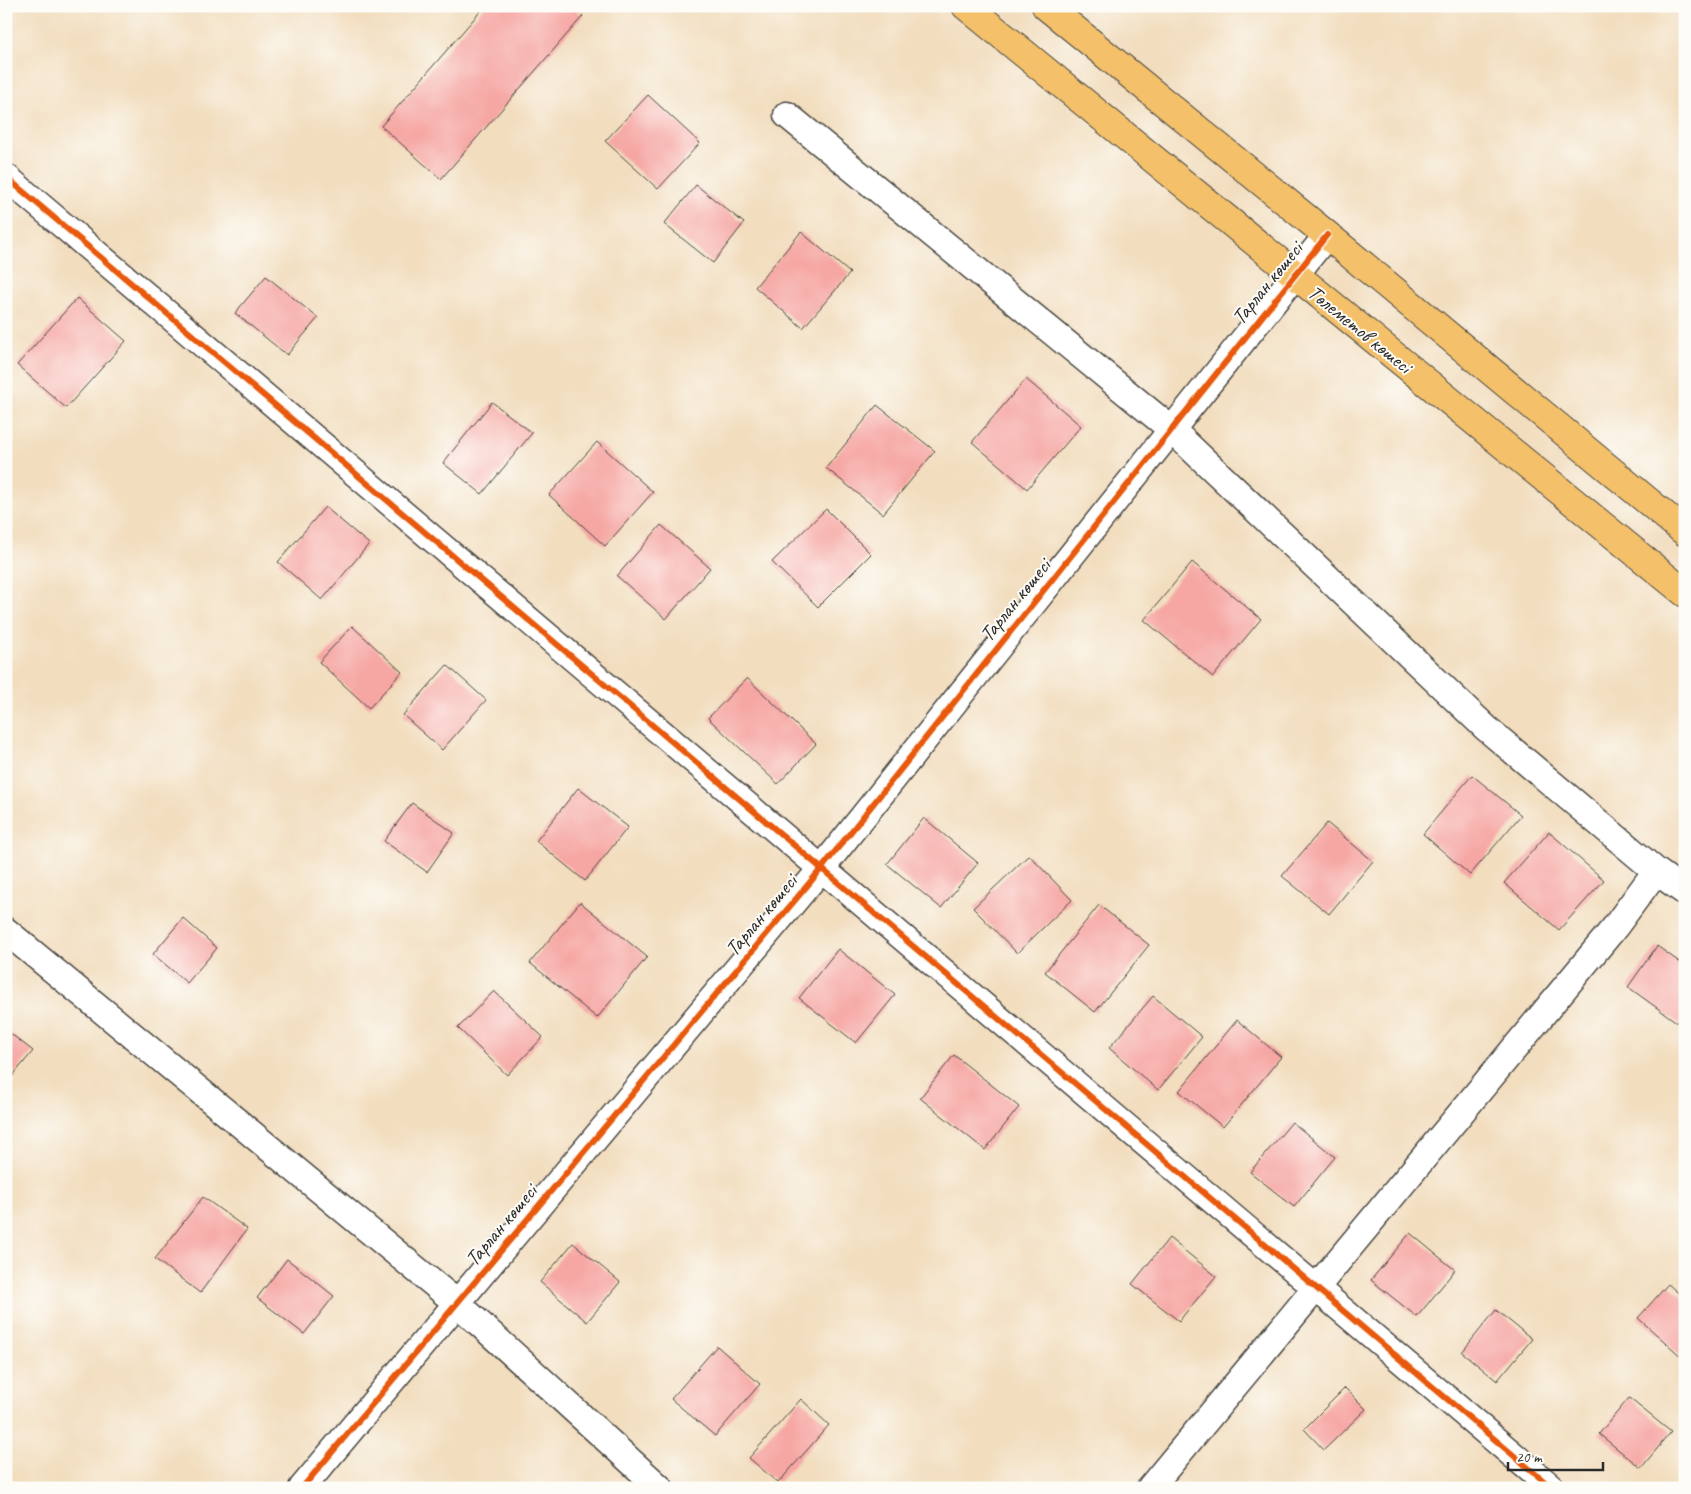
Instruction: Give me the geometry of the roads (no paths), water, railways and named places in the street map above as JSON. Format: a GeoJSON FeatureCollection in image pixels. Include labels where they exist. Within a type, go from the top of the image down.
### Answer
{"type":"FeatureCollection","features":[{"type":"Feature","properties":{"kind":"main road","name":"Төлеметов көшесі"},"geometry":{"type":"LineString","coordinates":[[966,6],[1294,276],[1685,593]]}},
{"type":"Feature","properties":{"kind":"main road"},"geometry":{"type":"LineString","coordinates":[[1046,6],[1685,532]]}},
{"type":"Feature","properties":{"kind":"street"},"geometry":{"type":"LineString","coordinates":[[787,116],[1171,429],[1486,728],[1656,871],[1685,892]]}},
{"type":"Feature","properties":{"kind":"street"},"geometry":{"type":"LineString","coordinates":[[6,177],[1552,1488]]}},
{"type":"Feature","properties":{"kind":"street","name":"Тарлан көшесі"},"geometry":{"type":"LineString","coordinates":[[302,1488],[822,868],[1326,235]]}},
{"type":"Feature","properties":{"kind":"street"},"geometry":{"type":"LineString","coordinates":[[1150,1488],[1615,927],[1656,871]]}},
{"type":"Feature","properties":{"kind":"street"},"geometry":{"type":"LineString","coordinates":[[6,931],[457,1303],[660,1488]]}}]}
